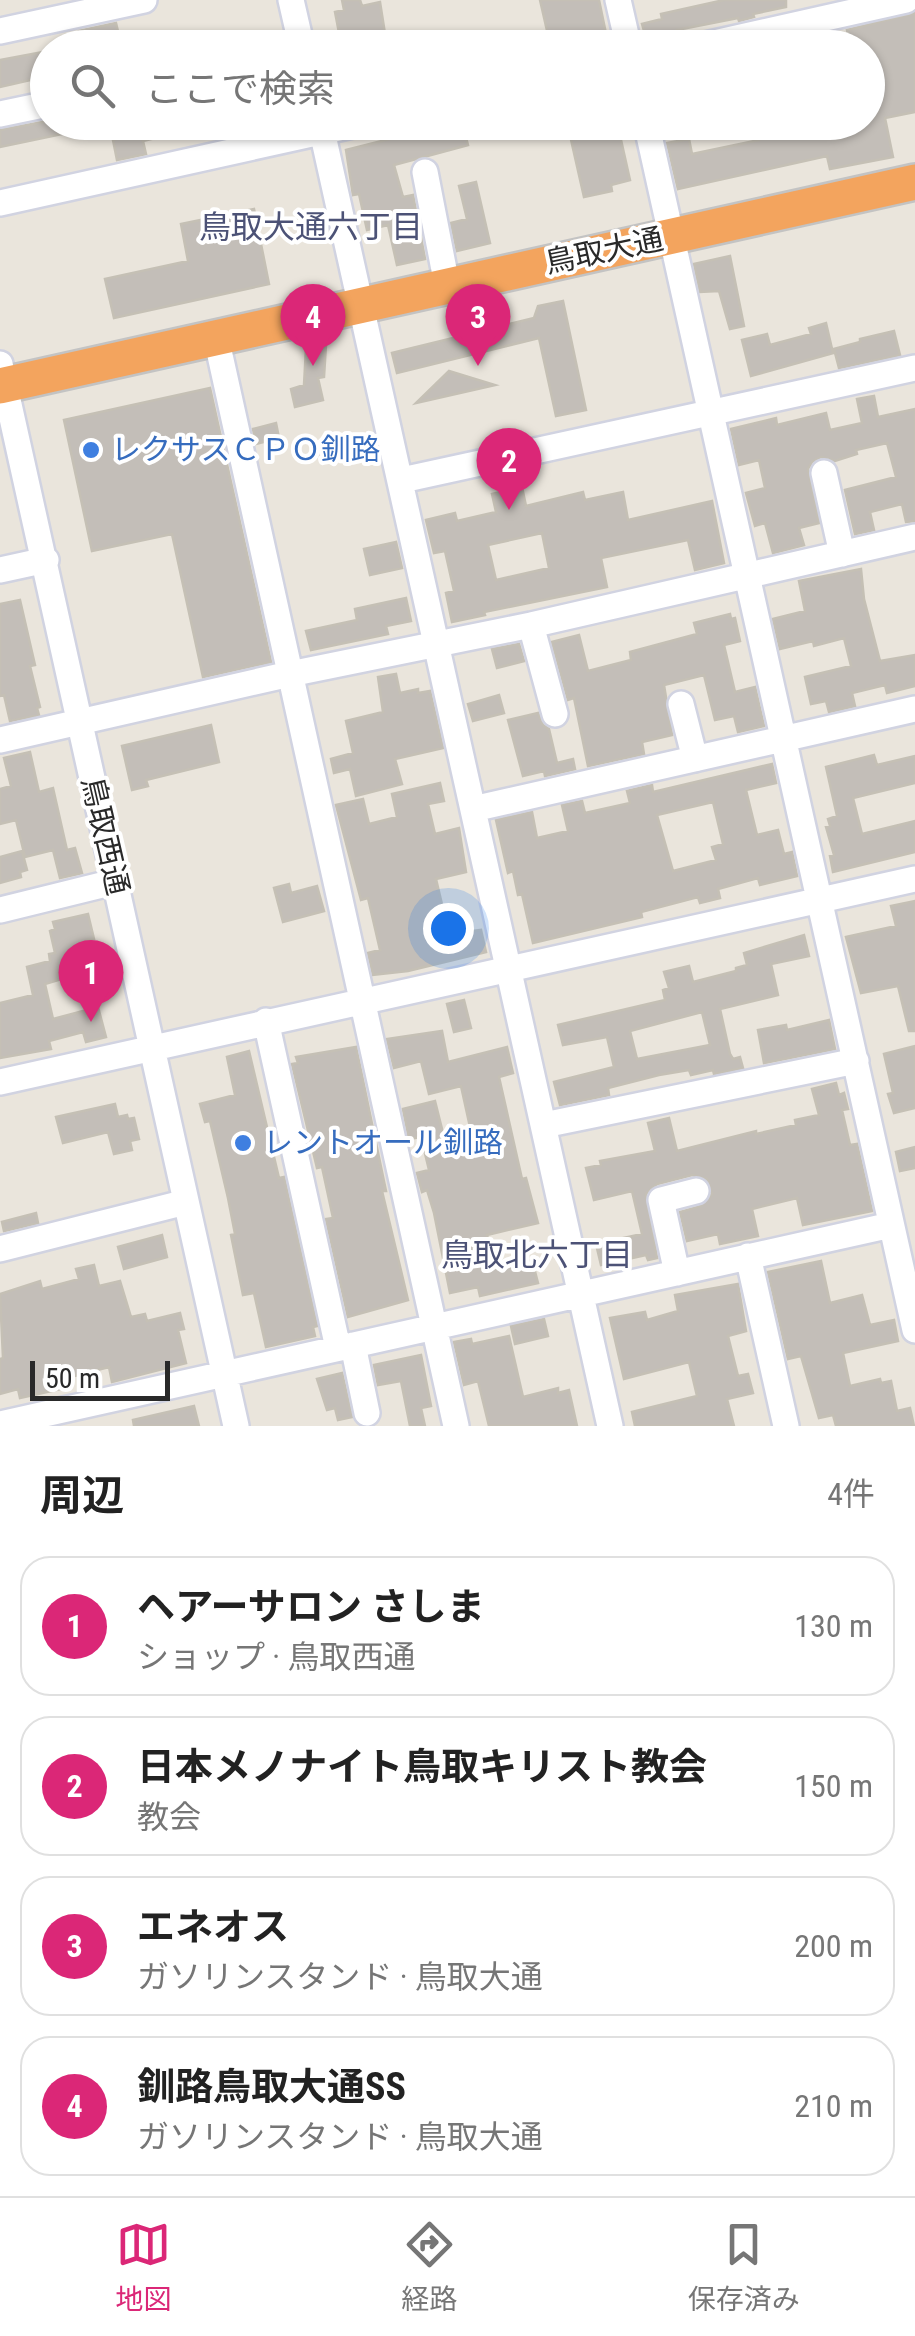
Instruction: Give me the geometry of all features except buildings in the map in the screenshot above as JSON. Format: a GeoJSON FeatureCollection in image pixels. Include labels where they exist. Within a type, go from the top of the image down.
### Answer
{"type":"FeatureCollection","features":[{"type":"Feature","properties":{"kind":"highway","name":"鳥取大通"},"geometry":{"type":"LineString","coordinates":[[2,378],[216,337],[915,182]]}},
{"type":"Feature","properties":{"kind":"street"},"geometry":{"type":"LineString","coordinates":[[0,31],[144,0]]}},
{"type":"Feature","properties":{"kind":"street"},"geometry":{"type":"LineString","coordinates":[[291,0],[298,30]]}},
{"type":"Feature","properties":{"kind":"street"},"geometry":{"type":"LineString","coordinates":[[618,0],[625,30]]}},
{"type":"Feature","properties":{"kind":"street"},"geometry":{"type":"LineString","coordinates":[[772,30],[906,0]]}},
{"type":"Feature","properties":{"kind":"street"},"geometry":{"type":"LineString","coordinates":[[0,114],[30,108]]}},
{"type":"Feature","properties":{"kind":"street"},"geometry":{"type":"LineString","coordinates":[[0,203],[270,140]]}},
{"type":"Feature","properties":{"kind":"street"},"geometry":{"type":"LineString","coordinates":[[324,140],[610,1426]]}},
{"type":"Feature","properties":{"kind":"street"},"geometry":{"type":"LineString","coordinates":[[650,140],[891,1225],[910,1285],[915,1330]]}},
{"type":"Feature","properties":{"kind":"street"},"geometry":{"type":"LineString","coordinates":[[425,172],[447,285]]}},
{"type":"Feature","properties":{"kind":"street"},"geometry":{"type":"LineString","coordinates":[[216,337],[456,1426]]}},
{"type":"Feature","properties":{"kind":"street"},"geometry":{"type":"LineString","coordinates":[[402,480],[915,368]]}},
{"type":"Feature","properties":{"kind":"street","name":"鳥取西通"},"geometry":{"type":"LineString","coordinates":[[2,378],[46,560],[236,1426]]}},
{"type":"Feature","properties":{"kind":"street"},"geometry":{"type":"LineString","coordinates":[[824,473],[842,554]]}},
{"type":"Feature","properties":{"kind":"street"},"geometry":{"type":"LineString","coordinates":[[0,740],[915,537]]}},
{"type":"Feature","properties":{"kind":"street"},"geometry":{"type":"LineString","coordinates":[[0,570],[46,560]]}},
{"type":"Feature","properties":{"kind":"street"},"geometry":{"type":"LineString","coordinates":[[532,625],[554,714]]}},
{"type":"Feature","properties":{"kind":"street"},"geometry":{"type":"LineString","coordinates":[[681,704],[695,759]]}},
{"type":"Feature","properties":{"kind":"street"},"geometry":{"type":"LineString","coordinates":[[473,809],[915,709]]}},
{"type":"Feature","properties":{"kind":"street"},"geometry":{"type":"LineString","coordinates":[[0,1082],[915,879]]}},
{"type":"Feature","properties":{"kind":"street"},"geometry":{"type":"LineString","coordinates":[[0,910],[114,882]]}},
{"type":"Feature","properties":{"kind":"street"},"geometry":{"type":"LineString","coordinates":[[266,1021],[346,1346],[367,1413]]}},
{"type":"Feature","properties":{"kind":"street"},"geometry":{"type":"LineString","coordinates":[[544,1125],[856,1061]]}},
{"type":"Feature","properties":{"kind":"street"},"geometry":{"type":"LineString","coordinates":[[677,1272],[661,1200],[696,1190]]}},
{"type":"Feature","properties":{"kind":"street"},"geometry":{"type":"LineString","coordinates":[[0,1250],[186,1202]]}},
{"type":"Feature","properties":{"kind":"street"},"geometry":{"type":"LineString","coordinates":[[0,1424],[61,1419],[224,1373],[891,1225]]}},
{"type":"Feature","properties":{"kind":"street"},"geometry":{"type":"LineString","coordinates":[[748,1256],[786,1426]]}},
{"type":"Feature","properties":{"kind":"place","name":"釧路鳥取大通SS"},"geometry":{"type":"Point","coordinates":[313,366]}},
{"type":"Feature","properties":{"kind":"place","name":"エネオス"},"geometry":{"type":"Point","coordinates":[478,366]}},
{"type":"Feature","properties":{"kind":"place","name":"レクサスＣＰＯ釧路"},"geometry":{"type":"Point","coordinates":[91,450]}},
{"type":"Feature","properties":{"kind":"place","name":"日本メノナイト鳥取キリスト教会"},"geometry":{"type":"Point","coordinates":[509,510]}},
{"type":"Feature","properties":{"kind":"place","name":"ヘアーサロン さしま"},"geometry":{"type":"Point","coordinates":[91,1022]}},
{"type":"Feature","properties":{"kind":"place","name":"レントオール釧路"},"geometry":{"type":"Point","coordinates":[243,1143]}},
{"type":"Feature","properties":{"kind":"district","name":"鳥取大通六丁目"},"geometry":{"type":"Point","coordinates":[311,227]}},
{"type":"Feature","properties":{"kind":"district","name":"鳥取北六丁目"},"geometry":{"type":"Point","coordinates":[537,1255]}}]}
